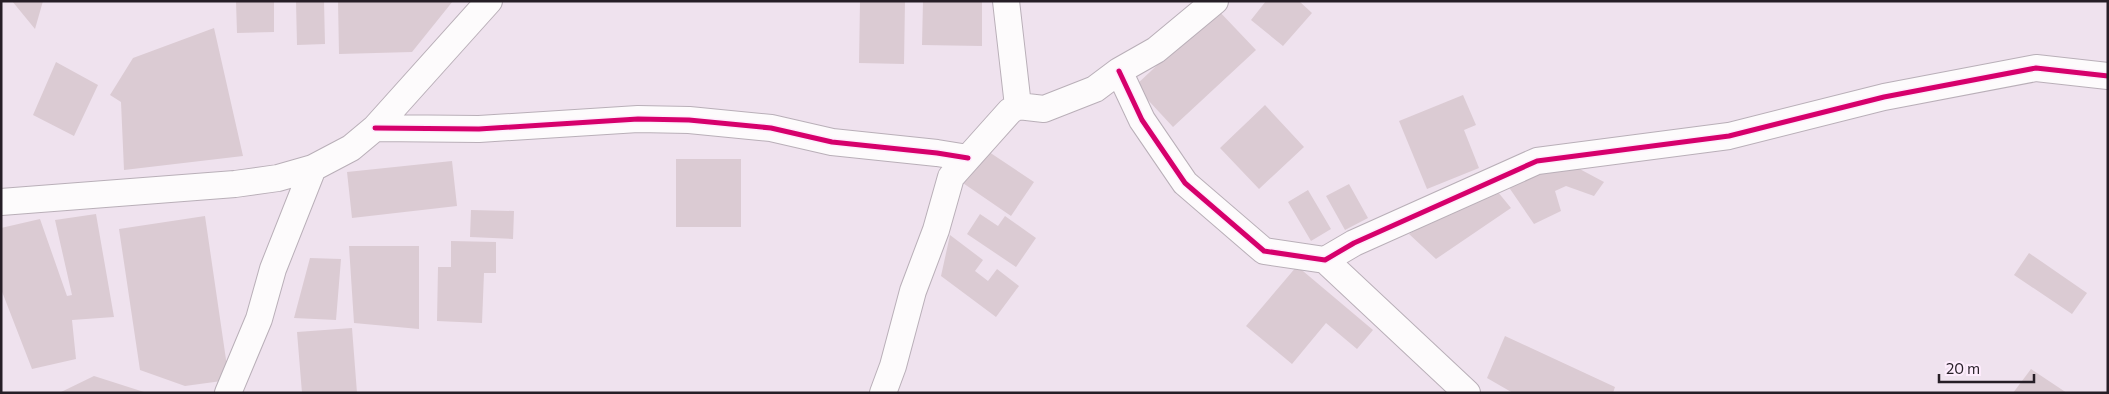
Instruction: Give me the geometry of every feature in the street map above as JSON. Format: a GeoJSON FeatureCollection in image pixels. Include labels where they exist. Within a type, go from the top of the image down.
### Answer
{"type":"FeatureCollection","features":[{"type":"Feature","properties":{"kind":"street"},"geometry":{"type":"LineString","coordinates":[[1,202],[235,184],[278,178],[313,168],[351,148],[375,128],[489,1]]}},
{"type":"Feature","properties":{"kind":"street"},"geometry":{"type":"LineString","coordinates":[[1006,1],[1018,106]]}},
{"type":"Feature","properties":{"kind":"street"},"geometry":{"type":"LineString","coordinates":[[883,393],[893,366],[913,292],[936,230],[951,177],[991,130],[1010,111],[1018,106],[1044,109],[1095,89],[1120,71],[1156,50],[1215,1]]}},
{"type":"Feature","properties":{"kind":"street"},"geometry":{"type":"LineString","coordinates":[[1325,260],[1354,243],[1537,161],[1729,136],[1884,97],[2036,68],[2108,76]]}},
{"type":"Feature","properties":{"kind":"street"},"geometry":{"type":"LineString","coordinates":[[1120,71],[1142,120],[1185,183],[1264,251],[1325,260],[1468,393]]}},
{"type":"Feature","properties":{"kind":"street"},"geometry":{"type":"LineString","coordinates":[[375,128],[479,129],[638,119],[689,120],[771,128],[832,142],[968,158]]}},
{"type":"Feature","properties":{"kind":"street"},"geometry":{"type":"LineString","coordinates":[[228,393],[259,319],[273,269],[313,168]]}},
{"type":"Feature","properties":{"kind":"building"},"geometry":{"type":"Polygon","coordinates":[[[12,1],[43,1],[35,29],[12,1]]]}},
{"type":"Feature","properties":{"kind":"building"},"geometry":{"type":"Polygon","coordinates":[[[236,1],[274,1],[274,32],[237,33],[236,1]]]}},
{"type":"Feature","properties":{"kind":"building"},"geometry":{"type":"Polygon","coordinates":[[[296,1],[324,1],[325,44],[297,45],[296,1]]]}},
{"type":"Feature","properties":{"kind":"building"},"geometry":{"type":"Polygon","coordinates":[[[338,1],[453,1],[412,52],[339,54],[338,1]]]}},
{"type":"Feature","properties":{"kind":"building"},"geometry":{"type":"Polygon","coordinates":[[[860,1],[905,1],[904,64],[859,63],[860,1]]]}},
{"type":"Feature","properties":{"kind":"building"},"geometry":{"type":"Polygon","coordinates":[[[923,1],[982,1],[982,46],[922,45],[923,1]]]}},
{"type":"Feature","properties":{"kind":"building"},"geometry":{"type":"Polygon","coordinates":[[[1266,1],[1299,1],[1312,13],[1283,46],[1251,20],[1266,1]]]}},
{"type":"Feature","properties":{"kind":"building"},"geometry":{"type":"Polygon","coordinates":[[[1217,9],[1256,50],[1173,127],[1135,86],[1217,9]]]}},
{"type":"Feature","properties":{"kind":"building"},"geometry":{"type":"Polygon","coordinates":[[[214,28],[243,156],[124,170],[121,102],[110,95],[133,58],[214,28]]]}},
{"type":"Feature","properties":{"kind":"building"},"geometry":{"type":"Polygon","coordinates":[[[56,62],[98,85],[74,136],[33,115],[56,62]]]}},
{"type":"Feature","properties":{"kind":"building"},"geometry":{"type":"Polygon","coordinates":[[[1463,95],[1476,125],[1464,130],[1479,168],[1427,189],[1399,121],[1463,95]]]}},
{"type":"Feature","properties":{"kind":"building"},"geometry":{"type":"Polygon","coordinates":[[[1265,105],[1304,147],[1259,189],[1220,148],[1265,105]]]}},
{"type":"Feature","properties":{"kind":"building"},"geometry":{"type":"Polygon","coordinates":[[[983,148],[1034,182],[1011,216],[960,181],[983,148]]]}},
{"type":"Feature","properties":{"kind":"building"},"geometry":{"type":"Polygon","coordinates":[[[676,159],[741,159],[741,227],[676,227],[676,159]]]}},
{"type":"Feature","properties":{"kind":"building"},"geometry":{"type":"Polygon","coordinates":[[[452,161],[457,206],[352,218],[347,172],[452,161]]]}},
{"type":"Feature","properties":{"kind":"building"},"geometry":{"type":"Polygon","coordinates":[[[1574,166],[1604,182],[1594,196],[1566,186],[1555,191],[1561,211],[1534,224],[1508,186],[1529,177],[1574,166]]]}},
{"type":"Feature","properties":{"kind":"building"},"geometry":{"type":"Polygon","coordinates":[[[1349,184],[1368,218],[1345,230],[1326,196],[1349,184]]]}},
{"type":"Feature","properties":{"kind":"building"},"geometry":{"type":"Polygon","coordinates":[[[1493,186],[1511,208],[1436,259],[1409,234],[1493,186]]]}},
{"type":"Feature","properties":{"kind":"building"},"geometry":{"type":"Polygon","coordinates":[[[1308,190],[1331,229],[1311,241],[1288,202],[1308,190]]]}},
{"type":"Feature","properties":{"kind":"building"},"geometry":{"type":"Polygon","coordinates":[[[471,210],[514,211],[513,239],[470,237],[471,210]]]}},
{"type":"Feature","properties":{"kind":"building"},"geometry":{"type":"Polygon","coordinates":[[[96,214],[114,317],[72,320],[76,359],[32,369],[1,289],[1,228],[40,219],[67,296],[72,295],[55,220],[96,214]]]}},
{"type":"Feature","properties":{"kind":"building"},"geometry":{"type":"Polygon","coordinates":[[[980,214],[998,226],[1005,216],[1036,238],[1016,267],[967,234],[980,214]]]}},
{"type":"Feature","properties":{"kind":"building"},"geometry":{"type":"Polygon","coordinates":[[[205,216],[229,380],[185,386],[140,370],[119,229],[205,216]]]}},
{"type":"Feature","properties":{"kind":"building"},"geometry":{"type":"Polygon","coordinates":[[[950,235],[983,260],[975,271],[988,281],[997,269],[1019,286],[996,317],[941,276],[950,235]]]}},
{"type":"Feature","properties":{"kind":"building"},"geometry":{"type":"Polygon","coordinates":[[[451,241],[496,242],[496,273],[484,273],[482,323],[437,321],[438,267],[451,267],[451,241]]]}},
{"type":"Feature","properties":{"kind":"building"},"geometry":{"type":"Polygon","coordinates":[[[349,246],[419,246],[419,329],[354,323],[349,246]]]}},
{"type":"Feature","properties":{"kind":"building"},"geometry":{"type":"Polygon","coordinates":[[[2029,253],[2087,293],[2072,314],[2014,275],[2029,253]]]}},
{"type":"Feature","properties":{"kind":"building"},"geometry":{"type":"Polygon","coordinates":[[[310,258],[341,259],[336,320],[294,318],[310,258]]]}},
{"type":"Feature","properties":{"kind":"building"},"geometry":{"type":"Polygon","coordinates":[[[1297,266],[1373,330],[1357,349],[1326,323],[1292,364],[1246,326],[1297,266]]]}},
{"type":"Feature","properties":{"kind":"building"},"geometry":{"type":"Polygon","coordinates":[[[352,328],[357,393],[302,393],[297,332],[352,328]]]}},
{"type":"Feature","properties":{"kind":"building"},"geometry":{"type":"Polygon","coordinates":[[[1505,336],[1615,387],[1613,393],[1513,393],[1487,378],[1505,336]]]}},
{"type":"Feature","properties":{"kind":"building"},"geometry":{"type":"Polygon","coordinates":[[[2031,369],[2067,393],[2013,393],[2031,369]]]}},
{"type":"Feature","properties":{"kind":"building"},"geometry":{"type":"Polygon","coordinates":[[[94,376],[144,392],[144,393],[59,393],[94,376]]]}},
{"type":"Feature","properties":{"kind":"cycle path"},"geometry":{"type":"LineString","coordinates":[[1119,71],[1142,120],[1185,183],[1264,251],[1325,260],[1354,243],[1537,161],[1729,136],[1884,97],[2036,68],[2108,76]]}},
{"type":"Feature","properties":{"kind":"cycle path"},"geometry":{"type":"LineString","coordinates":[[375,128],[479,129],[638,119],[689,120],[771,128],[832,142],[968,158]]}}]}
